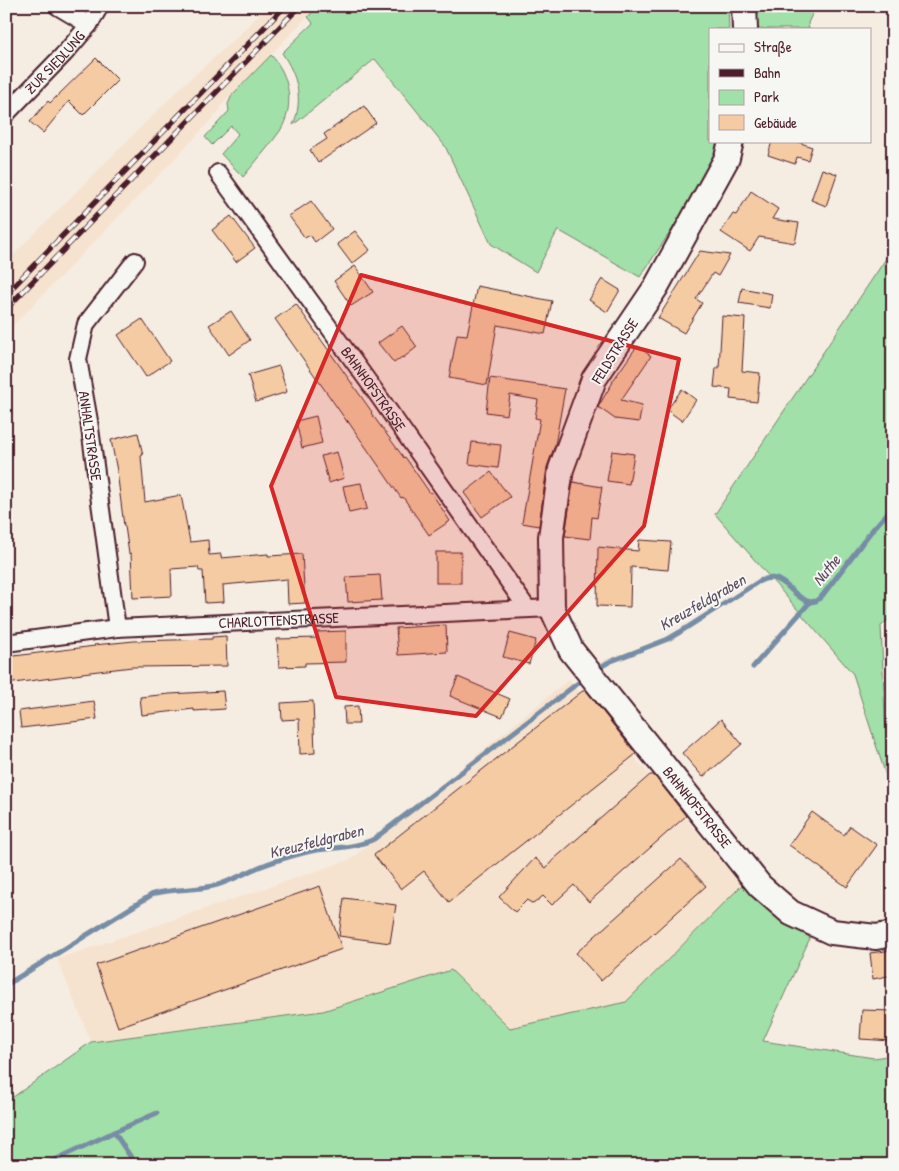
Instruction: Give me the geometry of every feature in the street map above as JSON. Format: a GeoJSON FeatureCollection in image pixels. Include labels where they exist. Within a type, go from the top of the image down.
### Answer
{"type":"FeatureCollection","features":[{"type":"Feature","properties":{"kind":"street"},"geometry":{"type":"LineString","coordinates":[[57,6],[89,25]]}},
{"type":"Feature","properties":{"kind":"street","name":"ZUR SIEDLUNG"},"geometry":{"type":"LineString","coordinates":[[6,114],[65,53],[89,25],[100,6]]}},
{"type":"Feature","properties":{"kind":"street"},"geometry":{"type":"LineString","coordinates":[[744,6],[745,28]]}},
{"type":"Feature","properties":{"kind":"street","name":"FELDSTRASSE"},"geometry":{"type":"LineString","coordinates":[[552,608],[551,537],[561,469],[594,380],[656,287],[727,158],[731,142]]}},
{"type":"Feature","properties":{"kind":"street","name":"BAHNHOFSTRASSE"},"geometry":{"type":"LineString","coordinates":[[218,172],[527,608]]}},
{"type":"Feature","properties":{"kind":"street","name":"ANHALTSTRASSE"},"geometry":{"type":"LineString","coordinates":[[116,628],[89,420],[78,359],[86,324],[135,261]]}},
{"type":"Feature","properties":{"kind":"street","name":"CHARLOTTENSTRASSE"},"geometry":{"type":"LineString","coordinates":[[6,642],[116,628],[552,608]]}},
{"type":"Feature","properties":{"kind":"street","name":"BAHNHOFSTRASSE"},"geometry":{"type":"LineString","coordinates":[[552,608],[571,650],[760,886],[791,913],[832,932],[876,937],[893,934]]}},
{"type":"Feature","properties":{"kind":"highlighted area"},"geometry":{"type":"Polygon","coordinates":[[[361,275],[679,359],[644,526],[476,716],[336,697],[271,486],[361,275]]]}},
{"type":"Feature","properties":{"kind":"shaded area"},"geometry":{"type":"Polygon","coordinates":[[[267,6],[318,6],[220,107],[221,109],[193,140],[6,333],[6,262],[181,87],[237,37],[267,6]]]}},
{"type":"Feature","properties":{"kind":"shaded area"},"geometry":{"type":"Polygon","coordinates":[[[569,679],[742,885],[626,1002],[510,1028],[451,970],[323,1011],[91,1042],[57,959],[351,859],[569,679]]]}},
{"type":"Feature","properties":{"kind":"green space"},"geometry":{"type":"Polygon","coordinates":[[[318,6],[728,6],[729,28],[709,28],[709,142],[717,142],[708,176],[640,277],[558,230],[536,272],[491,244],[445,146],[375,59],[293,125],[298,106],[297,88],[292,70],[282,53],[313,23],[308,17],[318,6]]]}},
{"type":"Feature","properties":{"kind":"green space"},"geometry":{"type":"Polygon","coordinates":[[[753,6],[816,6],[808,23],[809,28],[755,28],[753,6]]]}},
{"type":"Feature","properties":{"kind":"green space"},"geometry":{"type":"Polygon","coordinates":[[[271,55],[283,72],[286,82],[289,102],[288,112],[280,131],[243,177],[221,154],[238,134],[231,126],[212,145],[205,137],[229,111],[228,104],[232,95],[271,55]]]}},
{"type":"Feature","properties":{"kind":"green space"},"geometry":{"type":"Polygon","coordinates":[[[887,257],[893,260],[893,616],[881,626],[888,782],[853,674],[715,514],[887,257]]]}},
{"type":"Feature","properties":{"kind":"green space"},"geometry":{"type":"Polygon","coordinates":[[[742,885],[810,938],[763,1041],[874,1058],[893,1055],[893,1165],[6,1165],[6,1102],[91,1042],[323,1011],[451,970],[510,1028],[626,1002],[742,885]]]}},
{"type":"Feature","properties":{"kind":"building"},"geometry":{"type":"Polygon","coordinates":[[[96,58],[118,80],[83,115],[69,101],[43,133],[30,122],[48,101],[50,103],[96,58]]]}},
{"type":"Feature","properties":{"kind":"building"},"geometry":{"type":"Polygon","coordinates":[[[364,106],[376,123],[318,163],[310,150],[327,139],[324,134],[364,106]]]}},
{"type":"Feature","properties":{"kind":"building"},"geometry":{"type":"Polygon","coordinates":[[[772,142],[798,142],[812,147],[808,160],[797,157],[795,164],[768,155],[772,142]]]}},
{"type":"Feature","properties":{"kind":"building"},"geometry":{"type":"Polygon","coordinates":[[[822,169],[837,174],[826,206],[811,200],[822,169]]]}},
{"type":"Feature","properties":{"kind":"building"},"geometry":{"type":"Polygon","coordinates":[[[751,191],[778,209],[772,219],[799,223],[795,243],[759,237],[750,251],[721,232],[733,214],[736,215],[751,191]]]}},
{"type":"Feature","properties":{"kind":"building"},"geometry":{"type":"Polygon","coordinates":[[[311,201],[332,229],[315,242],[310,235],[305,238],[289,216],[311,201]]]}},
{"type":"Feature","properties":{"kind":"building"},"geometry":{"type":"Polygon","coordinates":[[[231,216],[255,248],[236,262],[212,230],[231,216]]]}},
{"type":"Feature","properties":{"kind":"building"},"geometry":{"type":"Polygon","coordinates":[[[355,231],[370,250],[352,264],[337,244],[355,231]]]}},
{"type":"Feature","properties":{"kind":"building"},"geometry":{"type":"Polygon","coordinates":[[[700,251],[730,255],[718,276],[713,273],[696,299],[702,303],[684,333],[658,318],[700,251]]]}},
{"type":"Feature","properties":{"kind":"building"},"geometry":{"type":"Polygon","coordinates":[[[355,266],[373,292],[351,306],[334,281],[355,266]]]}},
{"type":"Feature","properties":{"kind":"building"},"geometry":{"type":"Polygon","coordinates":[[[602,279],[620,290],[607,312],[589,300],[602,279]]]}},
{"type":"Feature","properties":{"kind":"building"},"geometry":{"type":"Polygon","coordinates":[[[477,286],[552,301],[545,334],[497,325],[487,385],[449,378],[457,334],[467,335],[477,286]]]}},
{"type":"Feature","properties":{"kind":"building"},"geometry":{"type":"Polygon","coordinates":[[[742,288],[772,294],[770,308],[739,303],[742,288]]]}},
{"type":"Feature","properties":{"kind":"building"},"geometry":{"type":"Polygon","coordinates":[[[296,304],[371,413],[431,492],[450,521],[429,535],[275,319],[296,304]]]}},
{"type":"Feature","properties":{"kind":"building"},"geometry":{"type":"Polygon","coordinates":[[[231,311],[250,340],[229,355],[209,325],[231,311]]]}},
{"type":"Feature","properties":{"kind":"building"},"geometry":{"type":"Polygon","coordinates":[[[722,316],[745,318],[742,371],[760,373],[757,402],[730,399],[731,389],[714,387],[716,368],[719,368],[722,316]]]}},
{"type":"Feature","properties":{"kind":"building"},"geometry":{"type":"Polygon","coordinates":[[[142,319],[170,361],[146,377],[118,335],[142,319]]]}},
{"type":"Feature","properties":{"kind":"building"},"geometry":{"type":"Polygon","coordinates":[[[402,326],[417,347],[394,363],[378,343],[402,326]]]}},
{"type":"Feature","properties":{"kind":"building"},"geometry":{"type":"Polygon","coordinates":[[[637,346],[651,356],[621,400],[642,405],[639,422],[615,419],[598,407],[612,382],[637,346]]]}},
{"type":"Feature","properties":{"kind":"building"},"geometry":{"type":"Polygon","coordinates":[[[279,366],[287,392],[256,402],[248,375],[279,366]]]}},
{"type":"Feature","properties":{"kind":"building"},"geometry":{"type":"Polygon","coordinates":[[[490,378],[565,389],[555,445],[547,467],[539,526],[522,523],[540,419],[535,418],[538,400],[510,395],[507,415],[486,412],[490,378]]]}},
{"type":"Feature","properties":{"kind":"building"},"geometry":{"type":"Polygon","coordinates":[[[682,389],[696,400],[682,421],[667,410],[682,389]]]}},
{"type":"Feature","properties":{"kind":"building"},"geometry":{"type":"Polygon","coordinates":[[[316,416],[322,443],[302,448],[296,421],[316,416]]]}},
{"type":"Feature","properties":{"kind":"building"},"geometry":{"type":"Polygon","coordinates":[[[138,433],[143,455],[141,456],[145,502],[181,495],[190,542],[208,540],[209,555],[221,554],[221,558],[268,554],[268,556],[302,554],[305,603],[288,604],[287,579],[223,585],[224,602],[205,603],[203,571],[199,571],[198,567],[171,569],[172,596],[133,598],[131,553],[129,554],[111,440],[138,433]]]}},
{"type":"Feature","properties":{"kind":"building"},"geometry":{"type":"Polygon","coordinates":[[[472,442],[501,445],[498,468],[469,464],[472,442]]]}},
{"type":"Feature","properties":{"kind":"building"},"geometry":{"type":"Polygon","coordinates":[[[612,451],[634,454],[629,484],[607,481],[612,451]]]}},
{"type":"Feature","properties":{"kind":"building"},"geometry":{"type":"Polygon","coordinates":[[[337,452],[344,478],[329,483],[321,456],[337,452]]]}},
{"type":"Feature","properties":{"kind":"building"},"geometry":{"type":"Polygon","coordinates":[[[491,472],[510,497],[482,517],[464,493],[491,472]]]}},
{"type":"Feature","properties":{"kind":"building"},"geometry":{"type":"Polygon","coordinates":[[[573,482],[602,487],[597,518],[592,517],[590,539],[565,536],[573,482]]]}},
{"type":"Feature","properties":{"kind":"building"},"geometry":{"type":"Polygon","coordinates":[[[361,483],[367,509],[349,513],[343,486],[361,483]]]}},
{"type":"Feature","properties":{"kind":"building"},"geometry":{"type":"Polygon","coordinates":[[[639,540],[671,542],[668,570],[631,567],[630,607],[597,606],[598,547],[638,551],[639,540]]]}},
{"type":"Feature","properties":{"kind":"building"},"geometry":{"type":"Polygon","coordinates":[[[436,552],[461,552],[461,583],[436,583],[436,552]]]}},
{"type":"Feature","properties":{"kind":"building"},"geometry":{"type":"Polygon","coordinates":[[[380,575],[382,600],[348,602],[346,577],[380,575]]]}},
{"type":"Feature","properties":{"kind":"building"},"geometry":{"type":"Polygon","coordinates":[[[446,625],[447,652],[398,655],[396,628],[446,625]]]}},
{"type":"Feature","properties":{"kind":"building"},"geometry":{"type":"Polygon","coordinates":[[[346,631],[346,662],[305,663],[305,666],[279,667],[277,639],[318,638],[317,632],[346,631]]]}},
{"type":"Feature","properties":{"kind":"building"},"geometry":{"type":"Polygon","coordinates":[[[510,633],[536,640],[529,664],[503,657],[510,633]]]}},
{"type":"Feature","properties":{"kind":"building"},"geometry":{"type":"Polygon","coordinates":[[[226,636],[227,666],[132,667],[6,684],[6,657],[134,641],[212,639],[212,637],[226,636]]]}},
{"type":"Feature","properties":{"kind":"building"},"geometry":{"type":"Polygon","coordinates":[[[458,677],[510,699],[502,717],[450,696],[458,677]]]}},
{"type":"Feature","properties":{"kind":"building"},"geometry":{"type":"Polygon","coordinates":[[[585,689],[636,754],[449,902],[424,871],[401,889],[374,855],[585,689]]]}},
{"type":"Feature","properties":{"kind":"building"},"geometry":{"type":"Polygon","coordinates":[[[223,691],[225,709],[194,711],[194,709],[142,715],[140,697],[223,691]]]}},
{"type":"Feature","properties":{"kind":"building"},"geometry":{"type":"Polygon","coordinates":[[[94,701],[97,719],[21,728],[19,711],[94,701]]]}},
{"type":"Feature","properties":{"kind":"building"},"geometry":{"type":"Polygon","coordinates":[[[313,701],[315,753],[300,754],[299,719],[282,720],[281,703],[313,701]]]}},
{"type":"Feature","properties":{"kind":"building"},"geometry":{"type":"Polygon","coordinates":[[[358,706],[359,724],[345,724],[344,707],[358,706]]]}},
{"type":"Feature","properties":{"kind":"building"},"geometry":{"type":"Polygon","coordinates":[[[721,719],[742,744],[703,777],[682,753],[721,719]]]}},
{"type":"Feature","properties":{"kind":"building"},"geometry":{"type":"Polygon","coordinates":[[[650,775],[654,775],[686,816],[589,902],[574,885],[552,905],[543,896],[533,904],[527,900],[515,912],[499,897],[535,858],[546,868],[650,775]]]}},
{"type":"Feature","properties":{"kind":"building"},"geometry":{"type":"Polygon","coordinates":[[[812,812],[844,835],[850,826],[877,845],[847,887],[789,845],[812,812]]]}},
{"type":"Feature","properties":{"kind":"building"},"geometry":{"type":"Polygon","coordinates":[[[681,859],[706,886],[601,981],[576,953],[681,859]]]}},
{"type":"Feature","properties":{"kind":"building"},"geometry":{"type":"Polygon","coordinates":[[[320,886],[342,949],[118,1027],[96,965],[320,886]]]}},
{"type":"Feature","properties":{"kind":"building"},"geometry":{"type":"Polygon","coordinates":[[[344,898],[396,905],[390,943],[339,936],[344,898]]]}},
{"type":"Feature","properties":{"kind":"building"},"geometry":{"type":"Polygon","coordinates":[[[893,950],[893,975],[873,979],[870,953],[893,950]]]}},
{"type":"Feature","properties":{"kind":"building"},"geometry":{"type":"Polygon","coordinates":[[[862,1010],[893,1011],[893,1041],[860,1039],[862,1010]]]}},
{"type":"Feature","properties":{"kind":"waterway","name":"Nuthe"},"geometry":{"type":"LineString","coordinates":[[753,667],[810,602],[816,601],[822,596],[873,529],[893,507]]}},
{"type":"Feature","properties":{"kind":"waterway","name":"Kreuzfeldgraben"},"geometry":{"type":"LineString","coordinates":[[602,666],[668,639],[758,582],[767,579],[780,581],[797,595],[810,602]]}},
{"type":"Feature","properties":{"kind":"waterway","name":"Kreuzfeldgraben"},"geometry":{"type":"LineString","coordinates":[[6,985],[153,894],[217,885],[259,867],[289,857],[315,850],[358,845],[374,839],[578,683]]}},
{"type":"Feature","properties":{"kind":"waterway","name":"Nuthe"},"geometry":{"type":"LineString","coordinates":[[114,1132],[157,1113]]}},
{"type":"Feature","properties":{"kind":"waterway","name":"Nuthe"},"geometry":{"type":"LineString","coordinates":[[44,1165],[114,1132],[136,1165]]}},
{"type":"Feature","properties":{"kind":"railway"},"geometry":{"type":"LineString","coordinates":[[6,294],[285,6]]}},
{"type":"Feature","properties":{"kind":"railway"},"geometry":{"type":"LineString","coordinates":[[6,309],[300,6]]}}]}
